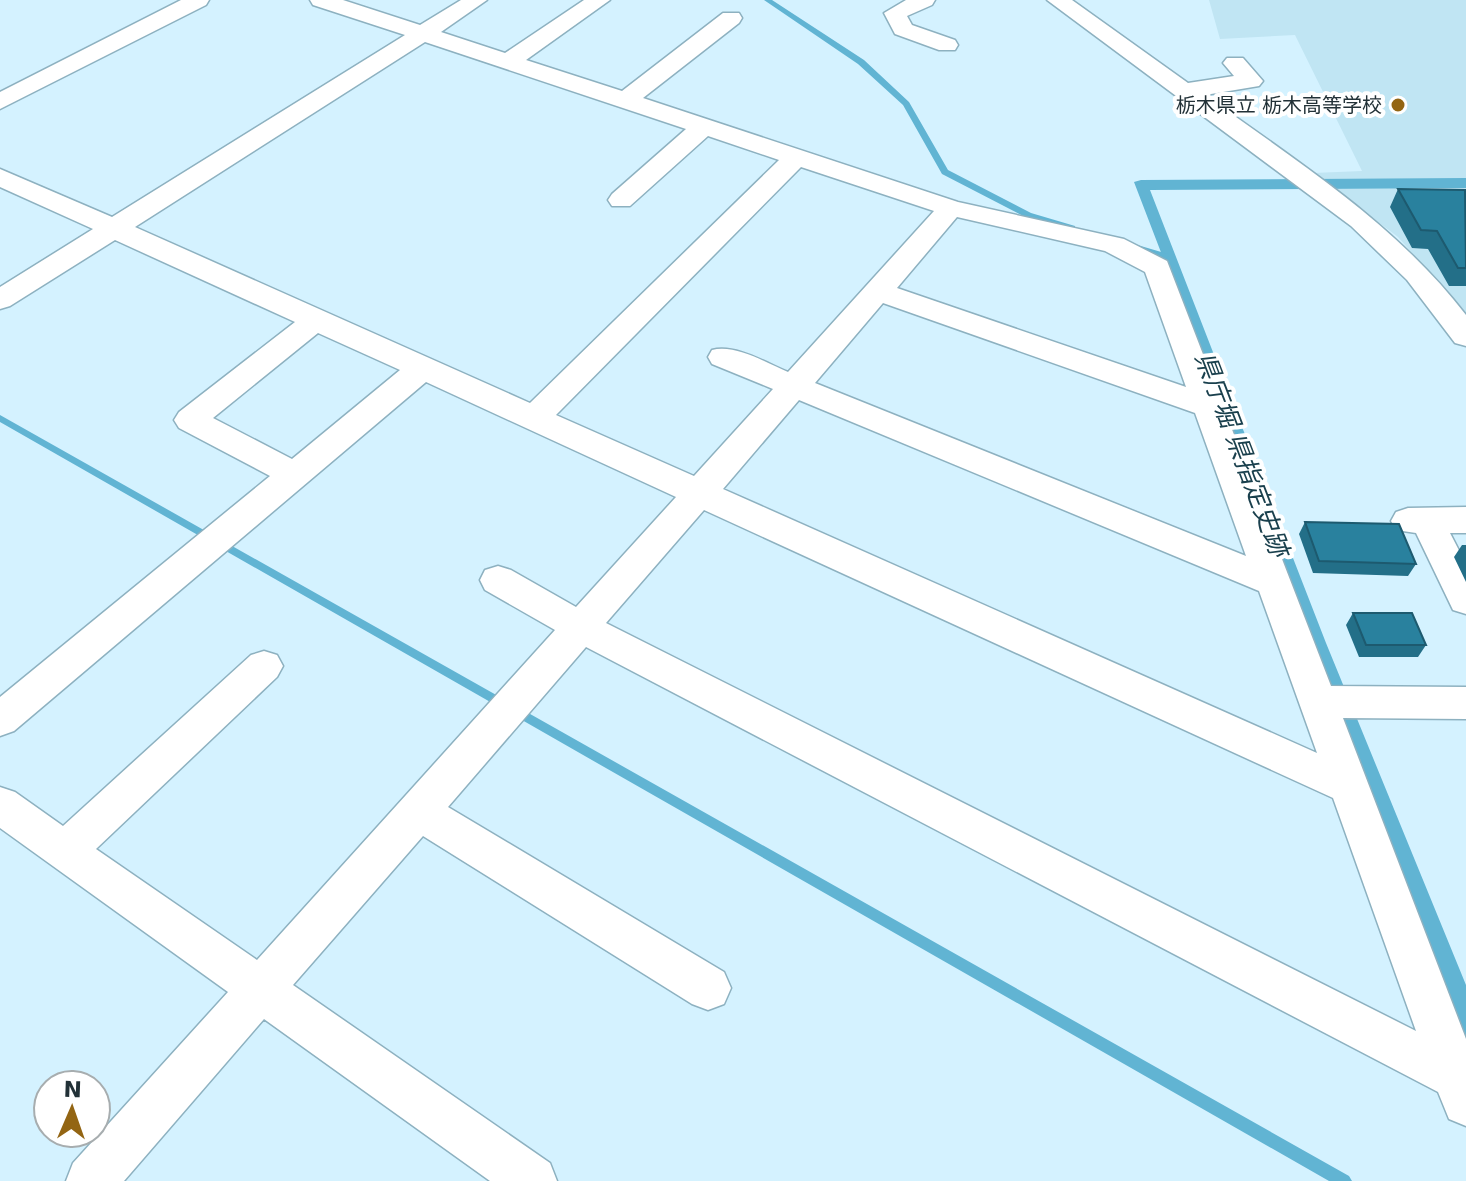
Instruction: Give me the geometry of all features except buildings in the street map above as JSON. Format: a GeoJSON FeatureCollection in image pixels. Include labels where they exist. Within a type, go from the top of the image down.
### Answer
{"type":"FeatureCollection","features":[{"type":"Feature","properties":{"kind":"street"},"geometry":{"type":"LineString","coordinates":[[0,102],[198,0]]}},
{"type":"Feature","properties":{"kind":"street"},"geometry":{"type":"LineString","coordinates":[[321,0],[951,208],[1114,245],[1157,267],[1461,1089]]}},
{"type":"Feature","properties":{"kind":"street"},"geometry":{"type":"LineString","coordinates":[[0,300],[476,0]]}},
{"type":"Feature","properties":{"kind":"street"},"geometry":{"type":"LineString","coordinates":[[509,61],[599,0]]}},
{"type":"Feature","properties":{"kind":"street"},"geometry":{"type":"LineString","coordinates":[[924,0],[895,13],[903,29],[947,45]]}},
{"type":"Feature","properties":{"kind":"street"},"geometry":{"type":"LineString","coordinates":[[1058,0],[1301,175],[1395,249],[1423,279],[1466,336]]}},
{"type":"Feature","properties":{"kind":"street"},"geometry":{"type":"LineString","coordinates":[[626,100],[731,18]]}},
{"type":"Feature","properties":{"kind":"street"},"geometry":{"type":"LineString","coordinates":[[1184,91],[1251,81],[1235,63]]}},
{"type":"Feature","properties":{"kind":"street"},"geometry":{"type":"LineString","coordinates":[[621,200],[705,125]]}},
{"type":"Feature","properties":{"kind":"street"},"geometry":{"type":"LineString","coordinates":[[535,417],[798,156]]}},
{"type":"Feature","properties":{"kind":"street"},"geometry":{"type":"LineString","coordinates":[[0,177],[1348,786]]}},
{"type":"Feature","properties":{"kind":"street"},"geometry":{"type":"LineString","coordinates":[[91,1181],[951,208]]}},
{"type":"Feature","properties":{"kind":"street"},"geometry":{"type":"LineString","coordinates":[[878,291],[1210,407]]}},
{"type":"Feature","properties":{"kind":"street"},"geometry":{"type":"LineString","coordinates":[[295,475],[190,420],[317,319]]}},
{"type":"Feature","properties":{"kind":"street"},"geometry":{"type":"LineString","coordinates":[[723,357],[1274,582]]}},
{"type":"Feature","properties":{"kind":"street"},"geometry":{"type":"LineString","coordinates":[[0,720],[424,367]]}},
{"type":"Feature","properties":{"kind":"street"},"geometry":{"type":"LineString","coordinates":[[1466,520],[1415,521],[1466,600]]}},
{"type":"Feature","properties":{"kind":"street"},"geometry":{"type":"LineString","coordinates":[[498,580],[580,627],[1461,1089]]}},
{"type":"Feature","properties":{"kind":"street"},"geometry":{"type":"LineString","coordinates":[[65,851],[264,666]]}},
{"type":"Feature","properties":{"kind":"street"},"geometry":{"type":"LineString","coordinates":[[1317,702],[1466,703]]}},
{"type":"Feature","properties":{"kind":"street"},"geometry":{"type":"LineString","coordinates":[[0,805],[532,1181]]}},
{"type":"Feature","properties":{"kind":"street"},"geometry":{"type":"LineString","coordinates":[[417,810],[708,988]]}},
{"type":"Feature","properties":{"kind":"shaded area","name":"栃木県立 栃木高等学校"},"geometry":{"type":"Polygon","coordinates":[[[1209,0],[1466,0],[1466,314],[1398,237],[1313,173],[1362,171],[1295,35],[1220,39],[1209,0]]]}},
{"type":"Feature","properties":{"kind":"water","name":"県庁堀 県指定史跡"},"geometry":{"type":"Polygon","coordinates":[[[1466,178],[1466,188],[1150,190],[1326,643],[1466,985],[1466,1047],[1134,182],[1466,178]]]}},
{"type":"Feature","properties":{"kind":"waterway"},"geometry":{"type":"LineString","coordinates":[[767,0],[861,62],[906,104],[945,172],[1028,215],[1072,228]]}},
{"type":"Feature","properties":{"kind":"waterway"},"geometry":{"type":"LineString","coordinates":[[1134,247],[1165,256]]}},
{"type":"Feature","properties":{"kind":"waterway"},"geometry":{"type":"LineString","coordinates":[[0,418],[1344,1181]]}},
{"type":"Feature","properties":{"kind":"place","name":"栃木県立 栃木高等学校"},"geometry":{"type":"Point","coordinates":[1398,105]}}]}
